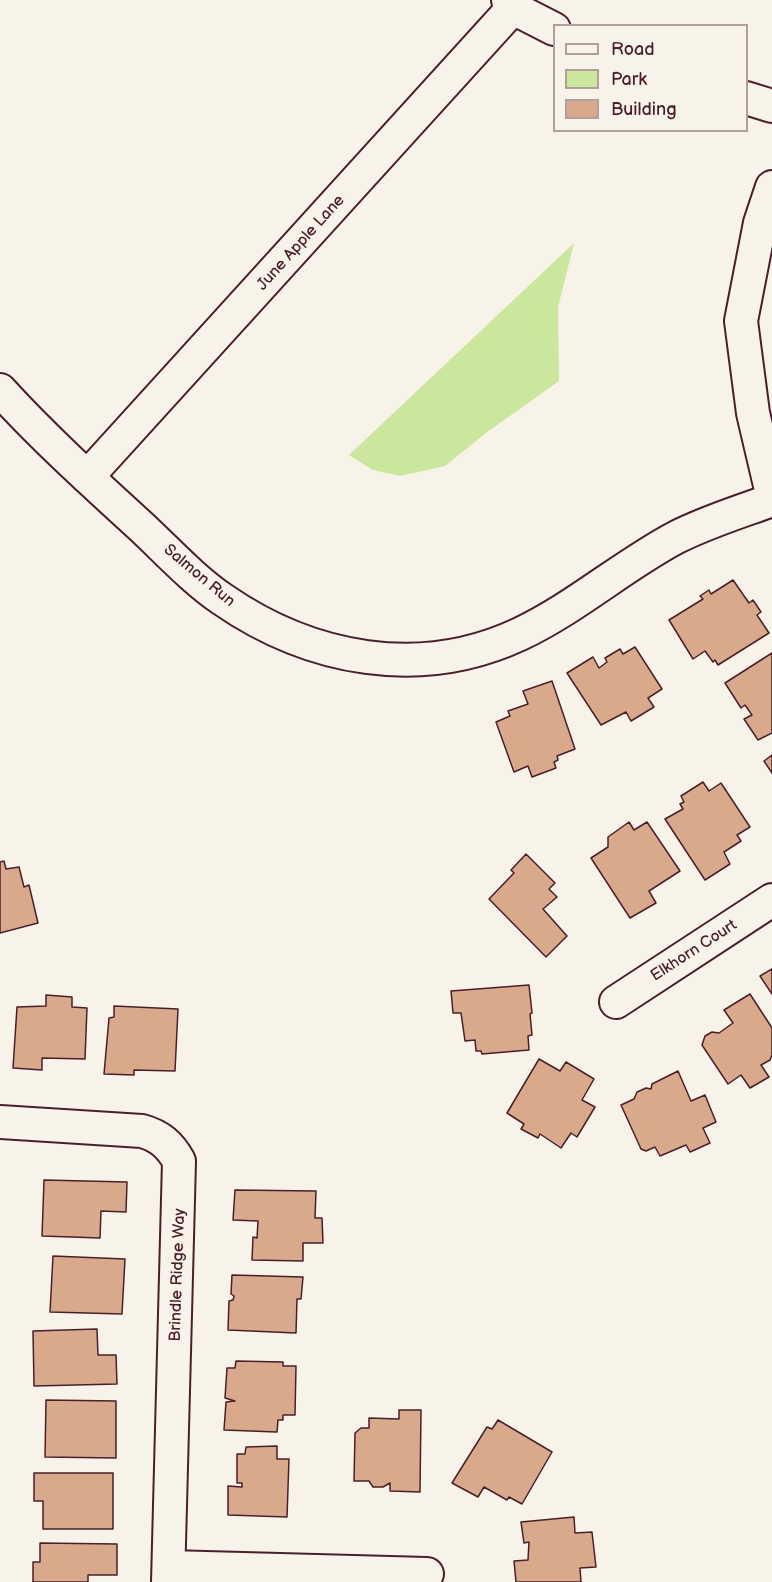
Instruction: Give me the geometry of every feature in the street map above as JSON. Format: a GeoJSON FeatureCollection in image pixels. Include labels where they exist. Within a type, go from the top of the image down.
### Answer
{"type":"FeatureCollection","features":[{"type":"Feature","properties":{"kind":"street"},"geometry":{"type":"LineString","coordinates":[[511,4],[553,28]]}},
{"type":"Feature","properties":{"kind":"street","name":"June Apple Lane"},"geometry":{"type":"LineString","coordinates":[[87,477],[511,4]]}},
{"type":"Feature","properties":{"kind":"street"},"geometry":{"type":"LineString","coordinates":[[748,98],[772,106]]}},
{"type":"Feature","properties":{"kind":"street"},"geometry":{"type":"LineString","coordinates":[[772,187],[760,224],[741,321],[753,413],[772,494]]}},
{"type":"Feature","properties":{"kind":"street","name":"Salmon Run"},"geometry":{"type":"LineString","coordinates":[[0,390],[87,477],[220,598],[291,638],[332,651],[374,660],[458,655],[519,634],[574,603],[674,539],[714,520],[772,500]]}},
{"type":"Feature","properties":{"kind":"street","name":"Elkhorn Court"},"geometry":{"type":"LineString","coordinates":[[616,1002],[772,900]]}},
{"type":"Feature","properties":{"kind":"street","name":"Brindle Ridge Way"},"geometry":{"type":"LineString","coordinates":[[0,1122],[142,1131],[158,1136],[179,1161],[168,1574]]}},
{"type":"Feature","properties":{"kind":"street"},"geometry":{"type":"LineString","coordinates":[[168,1574],[427,1574]]}},
{"type":"Feature","properties":{"kind":"green space"},"geometry":{"type":"Polygon","coordinates":[[[574,243],[558,307],[559,381],[486,433],[445,466],[400,476],[373,470],[349,455],[574,243]]]}},
{"type":"Feature","properties":{"kind":"building"},"geometry":{"type":"Polygon","coordinates":[[[733,580],[749,603],[753,600],[761,612],[757,615],[769,633],[718,665],[705,651],[693,659],[669,620],[703,599],[700,596],[709,590],[711,594],[733,580]]]}},
{"type":"Feature","properties":{"kind":"building"},"geometry":{"type":"Polygon","coordinates":[[[635,647],[662,689],[648,698],[654,707],[631,721],[626,712],[601,725],[567,673],[593,657],[599,668],[607,662],[605,658],[620,649],[623,654],[635,647]]]}},
{"type":"Feature","properties":{"kind":"building"},"geometry":{"type":"Polygon","coordinates":[[[772,653],[772,733],[758,740],[744,719],[752,715],[745,705],[741,708],[725,683],[772,653]]]}},
{"type":"Feature","properties":{"kind":"building"},"geometry":{"type":"Polygon","coordinates":[[[552,681],[575,749],[557,756],[558,760],[554,762],[556,768],[532,777],[528,766],[514,772],[496,722],[510,716],[508,711],[528,704],[523,691],[552,681]]]}},
{"type":"Feature","properties":{"kind":"building"},"geometry":{"type":"Polygon","coordinates":[[[772,755],[772,773],[764,761],[772,755]]]}},
{"type":"Feature","properties":{"kind":"building"},"geometry":{"type":"Polygon","coordinates":[[[703,782],[709,791],[721,783],[750,827],[737,835],[741,841],[724,852],[730,864],[705,880],[665,819],[683,809],[680,804],[684,802],[681,796],[703,782]]]}},
{"type":"Feature","properties":{"kind":"building"},"geometry":{"type":"Polygon","coordinates":[[[629,822],[634,830],[647,822],[680,871],[649,891],[656,903],[630,918],[591,858],[608,847],[608,837],[629,822]]]}},
{"type":"Feature","properties":{"kind":"building"},"geometry":{"type":"Polygon","coordinates":[[[526,854],[555,883],[549,889],[557,897],[543,909],[567,936],[546,957],[489,899],[514,873],[511,870],[526,854]]]}},
{"type":"Feature","properties":{"kind":"building"},"geometry":{"type":"Polygon","coordinates":[[[4,861],[6,869],[19,867],[24,887],[29,885],[38,923],[0,933],[0,862],[4,861]]]}},
{"type":"Feature","properties":{"kind":"building"},"geometry":{"type":"Polygon","coordinates":[[[772,969],[772,994],[760,976],[772,969]]]}},
{"type":"Feature","properties":{"kind":"building"},"geometry":{"type":"Polygon","coordinates":[[[529,985],[532,1035],[528,1036],[529,1050],[482,1054],[481,1051],[476,1051],[475,1040],[465,1041],[461,1013],[453,1013],[451,991],[529,985]]]}},
{"type":"Feature","properties":{"kind":"building"},"geometry":{"type":"Polygon","coordinates":[[[750,994],[772,1028],[772,1055],[770,1060],[761,1065],[769,1077],[750,1088],[741,1075],[728,1084],[702,1045],[705,1036],[712,1032],[719,1033],[733,1023],[724,1010],[750,994]]]}},
{"type":"Feature","properties":{"kind":"building"},"geometry":{"type":"Polygon","coordinates":[[[46,995],[72,997],[72,1007],[87,1008],[85,1059],[42,1058],[42,1070],[13,1068],[17,1007],[46,1006],[46,995]]]}},
{"type":"Feature","properties":{"kind":"building"},"geometry":{"type":"Polygon","coordinates":[[[114,1006],[178,1009],[175,1071],[134,1070],[134,1075],[104,1074],[109,1018],[114,1017],[114,1006]]]}},
{"type":"Feature","properties":{"kind":"building"},"geometry":{"type":"Polygon","coordinates":[[[539,1059],[560,1071],[566,1062],[594,1079],[582,1100],[595,1107],[577,1137],[571,1133],[561,1148],[540,1134],[538,1138],[521,1129],[524,1124],[507,1113],[539,1059]]]}},
{"type":"Feature","properties":{"kind":"building"},"geometry":{"type":"Polygon","coordinates":[[[678,1071],[691,1101],[705,1095],[716,1122],[703,1128],[710,1143],[690,1152],[686,1145],[660,1156],[655,1147],[646,1151],[641,1149],[621,1105],[634,1099],[637,1092],[646,1088],[651,1089],[652,1084],[678,1071]]]}},
{"type":"Feature","properties":{"kind":"building"},"geometry":{"type":"Polygon","coordinates":[[[44,1180],[127,1182],[126,1212],[101,1211],[100,1238],[42,1236],[44,1180]]]}},
{"type":"Feature","properties":{"kind":"building"},"geometry":{"type":"Polygon","coordinates":[[[235,1190],[316,1191],[315,1218],[322,1218],[323,1243],[303,1243],[303,1261],[252,1260],[253,1237],[257,1238],[258,1221],[233,1220],[235,1190]]]}},
{"type":"Feature","properties":{"kind":"building"},"geometry":{"type":"Polygon","coordinates":[[[53,1256],[125,1259],[122,1314],[50,1312],[53,1256]]]}},
{"type":"Feature","properties":{"kind":"building"},"geometry":{"type":"Polygon","coordinates":[[[232,1275],[303,1277],[301,1299],[297,1299],[296,1333],[228,1330],[229,1301],[233,1300],[234,1296],[231,1294],[232,1275]]]}},
{"type":"Feature","properties":{"kind":"building"},"geometry":{"type":"Polygon","coordinates":[[[97,1329],[98,1355],[116,1355],[117,1384],[34,1386],[33,1331],[97,1329]]]}},
{"type":"Feature","properties":{"kind":"building"},"geometry":{"type":"Polygon","coordinates":[[[236,1361],[283,1362],[283,1366],[296,1366],[295,1415],[283,1415],[283,1420],[278,1420],[277,1432],[224,1430],[226,1402],[235,1401],[225,1398],[227,1368],[235,1368],[236,1361]]]}},
{"type":"Feature","properties":{"kind":"building"},"geometry":{"type":"Polygon","coordinates":[[[46,1400],[116,1401],[116,1458],[45,1457],[46,1400]]]}},
{"type":"Feature","properties":{"kind":"building"},"geometry":{"type":"Polygon","coordinates":[[[399,1410],[421,1410],[420,1492],[390,1491],[390,1483],[383,1487],[373,1487],[369,1481],[354,1481],[355,1433],[361,1428],[369,1428],[369,1418],[399,1419],[399,1410]]]}},
{"type":"Feature","properties":{"kind":"building"},"geometry":{"type":"Polygon","coordinates":[[[498,1420],[552,1452],[522,1504],[509,1497],[507,1500],[484,1487],[478,1497],[452,1483],[487,1427],[492,1429],[498,1420]]]}},
{"type":"Feature","properties":{"kind":"building"},"geometry":{"type":"Polygon","coordinates":[[[277,1446],[277,1459],[289,1459],[287,1517],[228,1515],[228,1486],[242,1487],[242,1483],[237,1483],[237,1454],[245,1454],[246,1447],[277,1446]]]}},
{"type":"Feature","properties":{"kind":"building"},"geometry":{"type":"Polygon","coordinates":[[[34,1473],[113,1473],[113,1529],[43,1529],[43,1501],[34,1501],[34,1473]]]}},
{"type":"Feature","properties":{"kind":"building"},"geometry":{"type":"Polygon","coordinates":[[[574,1517],[575,1533],[592,1532],[596,1567],[580,1568],[581,1582],[516,1582],[514,1561],[528,1560],[529,1542],[524,1543],[521,1522],[574,1517]]]}},
{"type":"Feature","properties":{"kind":"building"},"geometry":{"type":"Polygon","coordinates":[[[40,1543],[117,1544],[117,1575],[88,1575],[88,1582],[33,1582],[33,1562],[40,1562],[40,1543]]]}}]}
